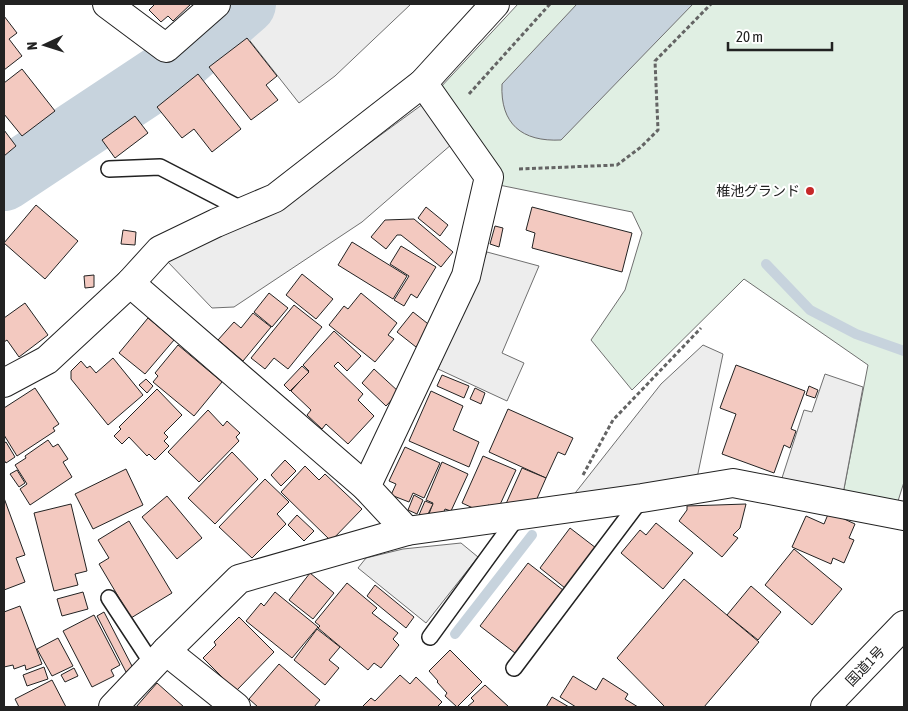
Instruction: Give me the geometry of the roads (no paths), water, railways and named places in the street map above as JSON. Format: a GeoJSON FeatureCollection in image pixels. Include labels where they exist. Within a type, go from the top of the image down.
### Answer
{"type":"FeatureCollection","features":[{"type":"Feature","properties":{"kind":"main road"},"geometry":{"type":"LineString","coordinates":[[107,4],[166,48],[216,4]]}},
{"type":"Feature","properties":{"kind":"main road"},"geometry":{"type":"LineString","coordinates":[[4,383],[47,360],[130,283],[160,250],[216,223],[275,198],[423,83],[495,4]]}},
{"type":"Feature","properties":{"kind":"main road"},"geometry":{"type":"LineString","coordinates":[[366,487],[466,276],[489,177],[423,83]]}},
{"type":"Feature","properties":{"kind":"main road"},"geometry":{"type":"LineString","coordinates":[[130,283],[366,487],[407,531]]}},
{"type":"Feature","properties":{"kind":"main road"},"geometry":{"type":"LineString","coordinates":[[113,707],[159,658],[240,579],[407,531],[642,498],[732,483],[904,516]]}},
{"type":"Feature","properties":{"kind":"main road","name":"国道1号"},"geometry":{"type":"LineString","coordinates":[[825,707],[904,625]]}},
{"type":"Feature","properties":{"kind":"main road"},"geometry":{"type":"LineString","coordinates":[[159,658],[236,707]]}},
{"type":"Feature","properties":{"kind":"lane"},"geometry":{"type":"LineString","coordinates":[[108,169],[160,167],[245,211]]}},
{"type":"Feature","properties":{"kind":"lane"},"geometry":{"type":"LineString","coordinates":[[514,668],[642,498]]}},
{"type":"Feature","properties":{"kind":"lane"},"geometry":{"type":"LineString","coordinates":[[430,637],[518,516]]}},
{"type":"Feature","properties":{"kind":"lane"},"geometry":{"type":"LineString","coordinates":[[109,598],[159,658]]}},
{"type":"Feature","properties":{"kind":"waterway"},"geometry":{"type":"LineString","coordinates":[[4,180],[170,70],[245,4]]}},
{"type":"Feature","properties":{"kind":"waterway"},"geometry":{"type":"LineString","coordinates":[[766,264],[810,310],[856,334],[904,351]]}},
{"type":"Feature","properties":{"kind":"waterway"},"geometry":{"type":"LineString","coordinates":[[455,634],[532,535]]}},
{"type":"Feature","properties":{"kind":"place","name":"椎池グランド"},"geometry":{"type":"Point","coordinates":[810,191]}}]}
